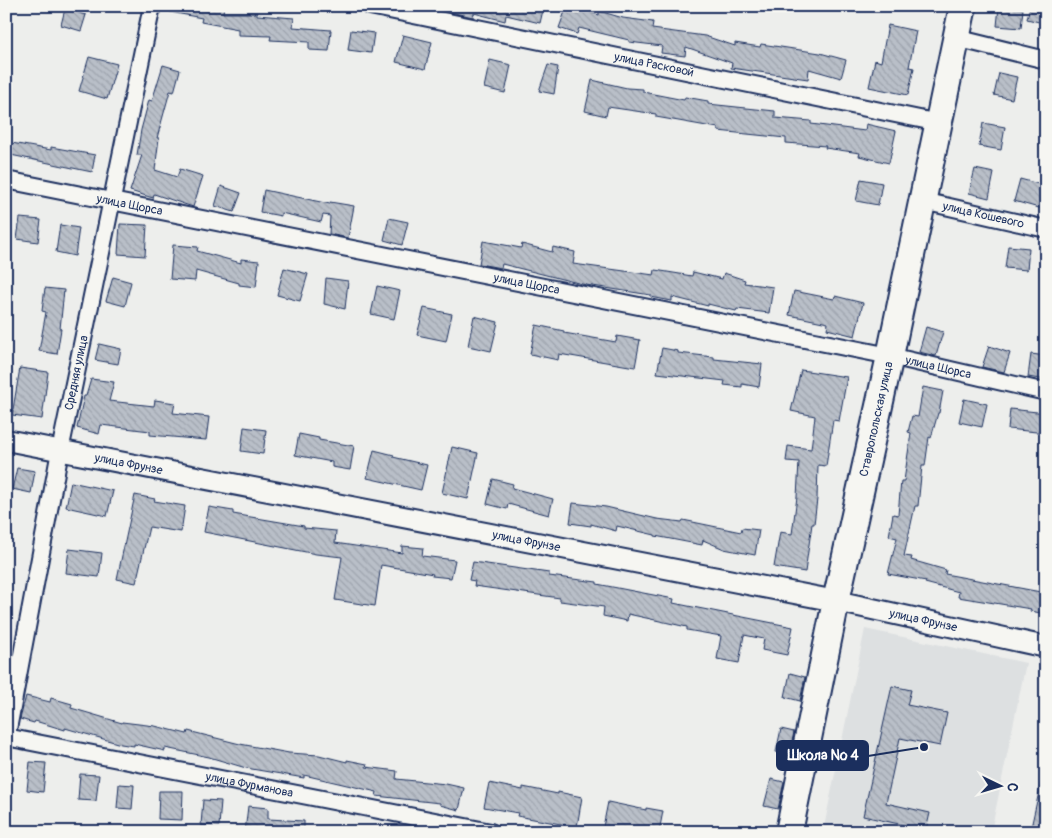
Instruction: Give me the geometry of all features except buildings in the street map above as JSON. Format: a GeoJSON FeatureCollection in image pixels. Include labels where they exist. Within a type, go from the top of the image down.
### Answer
{"type":"FeatureCollection","features":[{"type":"Feature","properties":{"kind":"main road","name":"Ставропольская улица"},"geometry":{"type":"LineString","coordinates":[[789,832],[836,601],[890,356],[963,6]]}},
{"type":"Feature","properties":{"kind":"street","name":"Средняя улица"},"geometry":{"type":"LineString","coordinates":[[6,738],[60,451],[152,6]]}},
{"type":"Feature","properties":{"kind":"street","name":"улица Расковой"},"geometry":{"type":"LineString","coordinates":[[370,6],[939,123]]}},
{"type":"Feature","properties":{"kind":"street"},"geometry":{"type":"LineString","coordinates":[[956,38],[1046,60]]}},
{"type":"Feature","properties":{"kind":"street","name":"улица Щорса"},"geometry":{"type":"LineString","coordinates":[[6,180],[890,356],[1046,392]]}},
{"type":"Feature","properties":{"kind":"street","name":"улица Кошевого"},"geometry":{"type":"LineString","coordinates":[[923,201],[1046,229]]}},
{"type":"Feature","properties":{"kind":"street","name":"улица Фрунзе"},"geometry":{"type":"LineString","coordinates":[[6,440],[836,601],[1046,647]]}},
{"type":"Feature","properties":{"kind":"street","name":"улица Фурманова"},"geometry":{"type":"LineString","coordinates":[[6,738],[492,832]]}},
{"type":"Feature","properties":{"kind":"shaded area"},"geometry":{"type":"Polygon","coordinates":[[[865,629],[1026,663],[991,832],[823,832],[865,629]]]}},
{"type":"Feature","properties":{"kind":"place","name":"Школа № 4"},"geometry":{"type":"Point","coordinates":[924,747]}}]}
